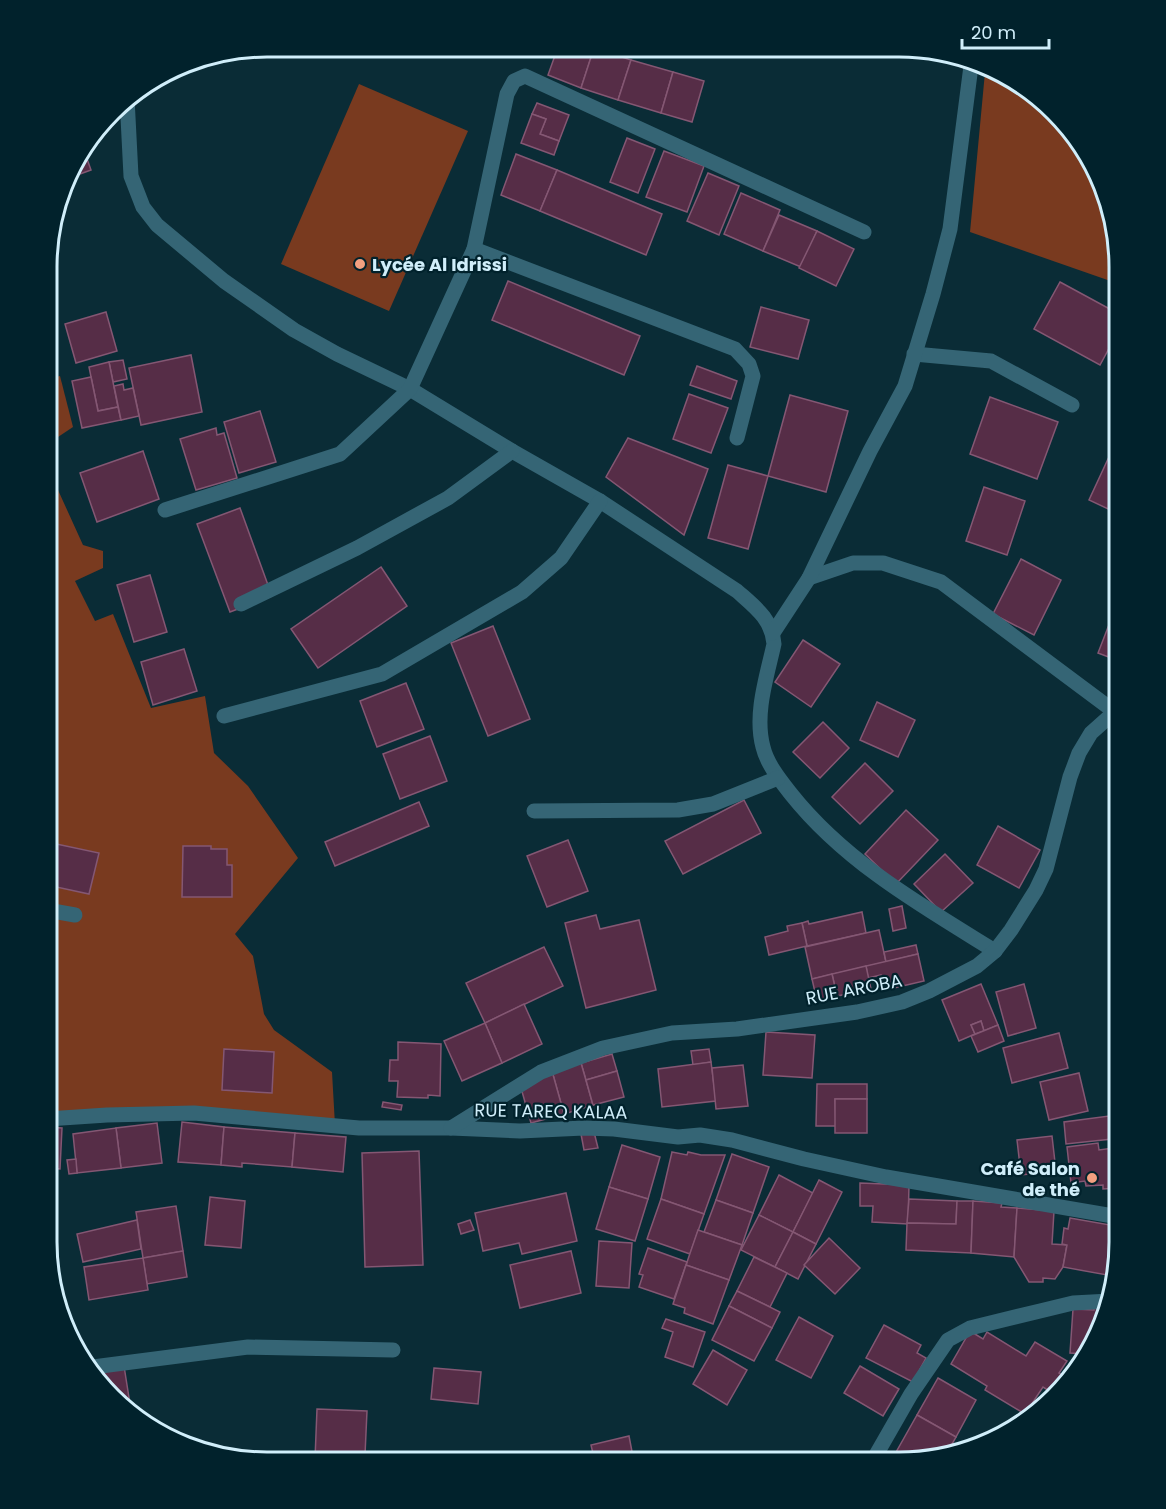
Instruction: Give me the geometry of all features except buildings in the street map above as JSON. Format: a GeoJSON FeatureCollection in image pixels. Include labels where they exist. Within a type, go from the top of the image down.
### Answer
{"type":"FeatureCollection","features":[{"type":"Feature","properties":{"kind":"street"},"geometry":{"type":"LineString","coordinates":[[773,633],[808,578],[870,451],[905,386],[950,229],[971,70]]}},
{"type":"Feature","properties":{"kind":"street"},"geometry":{"type":"LineString","coordinates":[[165,510],[340,454],[410,389],[474,249],[507,94],[514,81],[525,76],[864,232]]}},
{"type":"Feature","properties":{"kind":"street"},"geometry":{"type":"LineString","coordinates":[[128,110],[131,176],[143,207],[157,225],[224,281],[273,317],[337,354],[410,389],[600,501],[737,591],[755,607],[769,622],[773,633],[774,644],[760,714],[763,748],[778,778],[803,809],[837,843],[890,885],[995,951]]}},
{"type":"Feature","properties":{"kind":"street"},"geometry":{"type":"LineString","coordinates":[[474,249],[735,349],[749,364],[753,376],[736,438]]}},
{"type":"Feature","properties":{"kind":"street"},"geometry":{"type":"LineString","coordinates":[[914,354],[991,361],[1072,405]]}},
{"type":"Feature","properties":{"kind":"street"},"geometry":{"type":"LineString","coordinates":[[241,604],[357,548],[448,498],[512,451]]}},
{"type":"Feature","properties":{"kind":"street"},"geometry":{"type":"LineString","coordinates":[[225,716],[382,674],[522,592],[561,558],[600,501]]}},
{"type":"Feature","properties":{"kind":"street"},"geometry":{"type":"LineString","coordinates":[[808,578],[853,563],[883,563],[941,582],[1109,704]]}},
{"type":"Feature","properties":{"kind":"street","name":"RUE AROBA"},"geometry":{"type":"LineString","coordinates":[[451,1128],[541,1072],[603,1048],[672,1033],[737,1029],[902,1002],[929,991],[976,966],[995,951],[1025,909],[1046,869],[1070,777],[1079,753],[1091,733],[1109,717]]}},
{"type":"Feature","properties":{"kind":"street"},"geometry":{"type":"LineString","coordinates":[[534,811],[678,810],[713,804],[778,778]]}},
{"type":"Feature","properties":{"kind":"street"},"geometry":{"type":"LineString","coordinates":[[57,912],[75,915]]}},
{"type":"Feature","properties":{"kind":"street","name":"RUE TAREQ KALAA"},"geometry":{"type":"LineString","coordinates":[[57,1118],[107,1114],[194,1113],[359,1128],[451,1128],[495,1131],[584,1128],[614,1129],[678,1137],[700,1135],[732,1140],[804,1160],[886,1177],[1109,1215]]}},
{"type":"Feature","properties":{"kind":"street"},"geometry":{"type":"LineString","coordinates":[[878,1452],[911,1394],[948,1340],[970,1328],[1073,1303],[1100,1302]]}},
{"type":"Feature","properties":{"kind":"street"},"geometry":{"type":"LineString","coordinates":[[98,1366],[248,1347],[393,1350]]}},
{"type":"Feature","properties":{"kind":"shaded area"},"geometry":{"type":"Polygon","coordinates":[[[985,76],[1027,100],[1066,139],[1081,162],[1102,213],[1109,254],[1109,281],[970,232],[985,76]]]}},
{"type":"Feature","properties":{"kind":"shaded area"},"geometry":{"type":"Polygon","coordinates":[[[359,84],[468,131],[389,311],[281,264],[359,84]]]}},
{"type":"Feature","properties":{"kind":"shaded area"},"geometry":{"type":"Polygon","coordinates":[[[60,376],[73,427],[57,438],[57,377],[60,376]]]}},
{"type":"Feature","properties":{"kind":"shaded area"},"geometry":{"type":"Polygon","coordinates":[[[57,488],[83,545],[103,551],[103,568],[75,581],[95,621],[113,614],[151,708],[205,696],[214,753],[248,786],[298,858],[235,934],[253,956],[264,1014],[274,1030],[332,1072],[335,1125],[235,1117],[57,1119],[57,488]]]}},
{"type":"Feature","properties":{"kind":"place","name":"Lycée Al Idrissi"},"geometry":{"type":"Point","coordinates":[360,264]}},
{"type":"Feature","properties":{"kind":"place","name":"Café Salon de thé"},"geometry":{"type":"Point","coordinates":[1092,1178]}}]}
